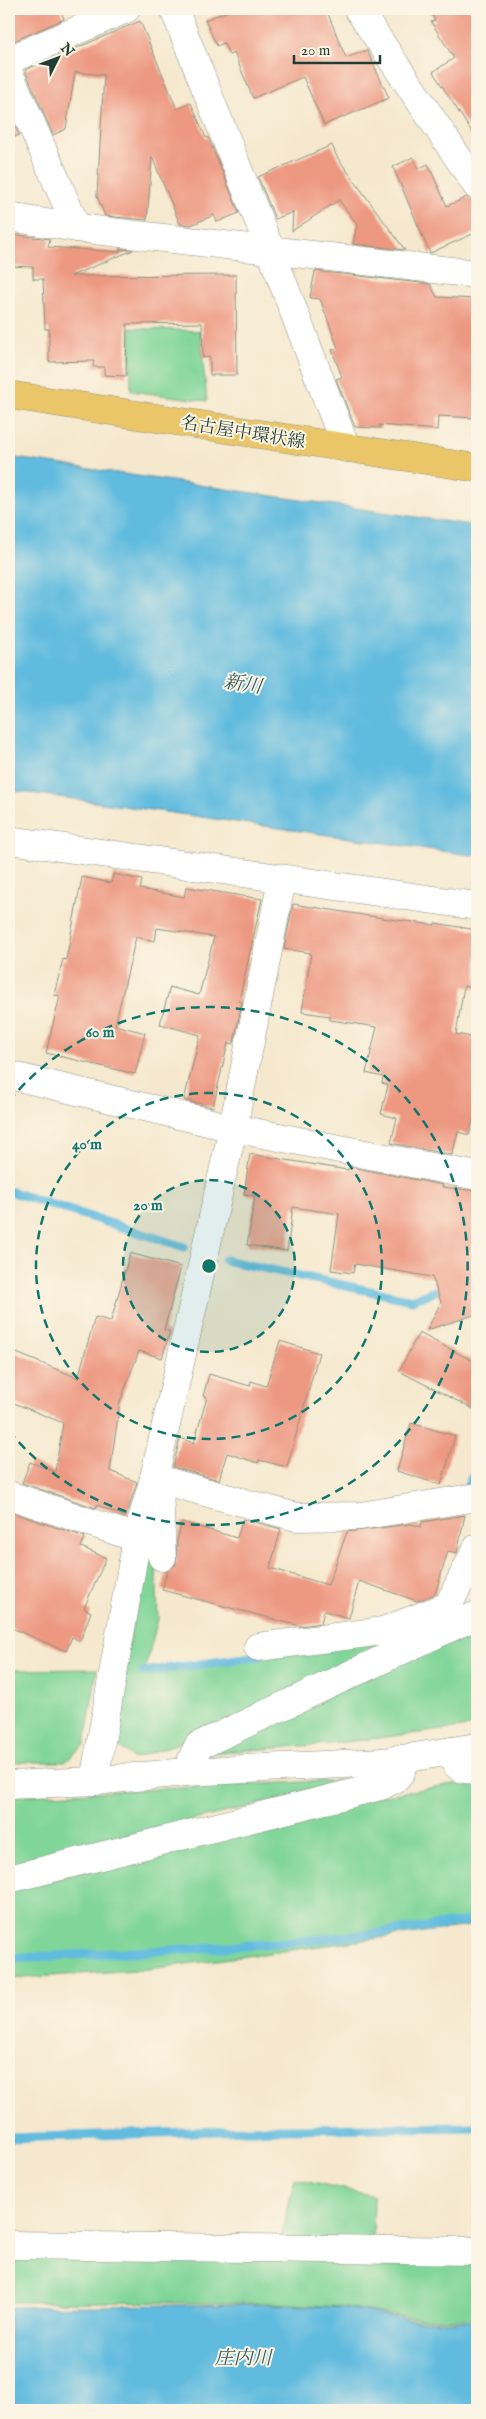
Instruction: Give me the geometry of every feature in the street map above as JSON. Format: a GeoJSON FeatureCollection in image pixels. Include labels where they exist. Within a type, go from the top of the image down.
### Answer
{"type":"FeatureCollection","features":[{"type":"Feature","properties":{"kind":"main road","name":"名古屋中環状線"},"geometry":{"type":"LineString","coordinates":[[9,395],[477,468]]}},
{"type":"Feature","properties":{"kind":"street"},"geometry":{"type":"LineString","coordinates":[[9,60],[126,9]]}},
{"type":"Feature","properties":{"kind":"street"},"geometry":{"type":"LineString","coordinates":[[174,9],[270,249],[346,448]]}},
{"type":"Feature","properties":{"kind":"street"},"geometry":{"type":"LineString","coordinates":[[358,9],[477,186]]}},
{"type":"Feature","properties":{"kind":"street"},"geometry":{"type":"LineString","coordinates":[[9,73],[76,228]]}},
{"type":"Feature","properties":{"kind":"street"},"geometry":{"type":"LineString","coordinates":[[9,217],[76,228],[477,274]]}},
{"type":"Feature","properties":{"kind":"street"},"geometry":{"type":"LineString","coordinates":[[9,840],[477,906]]}},
{"type":"Feature","properties":{"kind":"street"},"geometry":{"type":"LineString","coordinates":[[94,1781],[136,1538],[156,1479],[233,1128],[282,879]]}},
{"type":"Feature","properties":{"kind":"street"},"geometry":{"type":"LineString","coordinates":[[9,1075],[233,1128],[477,1176]]}},
{"type":"Feature","properties":{"kind":"street"},"geometry":{"type":"LineString","coordinates":[[156,1479],[296,1517],[360,1516],[477,1497]]}},
{"type":"Feature","properties":{"kind":"street"},"geometry":{"type":"LineString","coordinates":[[156,1479],[162,1558]]}},
{"type":"Feature","properties":{"kind":"street"},"geometry":{"type":"LineString","coordinates":[[9,1495],[136,1538]]}},
{"type":"Feature","properties":{"kind":"street"},"geometry":{"type":"LineString","coordinates":[[258,1648],[384,1631],[448,1606],[477,1548]]}},
{"type":"Feature","properties":{"kind":"street"},"geometry":{"type":"LineString","coordinates":[[186,1772],[198,1746],[477,1615]]}},
{"type":"Feature","properties":{"kind":"street"},"geometry":{"type":"LineString","coordinates":[[9,1784],[94,1781],[186,1772],[383,1762],[465,1749]]}},
{"type":"Feature","properties":{"kind":"street"},"geometry":{"type":"LineString","coordinates":[[465,1749],[457,1765],[463,1769],[477,1770]]}},
{"type":"Feature","properties":{"kind":"street"},"geometry":{"type":"LineString","coordinates":[[9,1879],[381,1786],[396,1779],[401,1772],[398,1760]]}},
{"type":"Feature","properties":{"kind":"street"},"geometry":{"type":"LineString","coordinates":[[9,2246],[477,2251]]}},
{"type":"Feature","properties":{"kind":"green space"},"geometry":{"type":"Polygon","coordinates":[[[130,328],[200,331],[207,401],[131,391],[130,328]]]}},
{"type":"Feature","properties":{"kind":"green space"},"geometry":{"type":"Polygon","coordinates":[[[154,1513],[158,1619],[144,1672],[383,1638],[463,1608],[198,1736],[133,1759],[118,1745],[112,1730],[154,1513]]]}},
{"type":"Feature","properties":{"kind":"green space"},"geometry":{"type":"Polygon","coordinates":[[[477,1624],[477,1726],[329,1744],[209,1753],[477,1624]]]}},
{"type":"Feature","properties":{"kind":"green space"},"geometry":{"type":"Polygon","coordinates":[[[97,1669],[85,1744],[65,1762],[9,1762],[9,1670],[97,1669]]]}},
{"type":"Feature","properties":{"kind":"green space"},"geometry":{"type":"Polygon","coordinates":[[[365,1779],[9,1864],[9,1796],[365,1779]]]}},
{"type":"Feature","properties":{"kind":"green space"},"geometry":{"type":"Polygon","coordinates":[[[477,1780],[477,1925],[149,1969],[9,1979],[9,1891],[381,1796],[477,1780]]]}},
{"type":"Feature","properties":{"kind":"green space"},"geometry":{"type":"Polygon","coordinates":[[[295,2178],[374,2196],[373,2242],[280,2242],[295,2178]]]}},
{"type":"Feature","properties":{"kind":"green space"},"geometry":{"type":"Polygon","coordinates":[[[9,2252],[477,2260],[477,2319],[418,2319],[345,2307],[270,2303],[9,2302],[9,2252]]]}},
{"type":"Feature","properties":{"kind":"water","name":"新川"},"geometry":{"type":"Polygon","coordinates":[[[9,457],[477,526],[477,856],[9,790],[9,457]]]}},
{"type":"Feature","properties":{"kind":"water","name":"庄内川"},"geometry":{"type":"Polygon","coordinates":[[[270,2304],[346,2308],[417,2321],[477,2321],[477,2410],[9,2410],[9,2307],[270,2304]]]}},
{"type":"Feature","properties":{"kind":"building"},"geometry":{"type":"Polygon","coordinates":[[[9,9],[60,9],[64,19],[9,43],[9,9]]]}},
{"type":"Feature","properties":{"kind":"building"},"geometry":{"type":"Polygon","coordinates":[[[233,9],[326,9],[346,58],[367,50],[389,98],[324,125],[303,77],[253,98],[234,53],[229,55],[224,43],[217,46],[205,20],[233,9]]]}},
{"type":"Feature","properties":{"kind":"building"},"geometry":{"type":"Polygon","coordinates":[[[428,9],[471,9],[477,18],[477,140],[433,72],[454,58],[431,22],[435,20],[428,9]]]}},
{"type":"Feature","properties":{"kind":"building"},"geometry":{"type":"Polygon","coordinates":[[[140,21],[177,109],[191,103],[206,138],[208,137],[239,213],[217,222],[214,215],[191,225],[180,224],[152,157],[147,220],[105,216],[97,196],[104,75],[75,72],[66,129],[53,135],[25,70],[140,21]]]}},
{"type":"Feature","properties":{"kind":"building"},"geometry":{"type":"Polygon","coordinates":[[[9,111],[19,135],[9,140],[9,111]]]}},
{"type":"Feature","properties":{"kind":"building"},"geometry":{"type":"Polygon","coordinates":[[[332,145],[337,157],[405,250],[353,244],[357,224],[339,200],[292,231],[293,212],[275,219],[258,177],[332,145]]]}},
{"type":"Feature","properties":{"kind":"building"},"geometry":{"type":"Polygon","coordinates":[[[413,157],[418,169],[428,164],[447,206],[467,197],[477,201],[477,232],[430,253],[393,167],[413,157]]]}},
{"type":"Feature","properties":{"kind":"building"},"geometry":{"type":"Polygon","coordinates":[[[9,234],[50,239],[48,247],[120,252],[119,249],[133,250],[71,276],[236,275],[237,375],[210,375],[210,357],[203,358],[202,323],[127,324],[126,376],[104,375],[104,367],[93,367],[94,361],[49,362],[49,329],[45,329],[43,279],[33,279],[33,267],[9,266],[9,234]]]}},
{"type":"Feature","properties":{"kind":"building"},"geometry":{"type":"Polygon","coordinates":[[[315,271],[430,284],[437,297],[477,299],[477,418],[438,416],[437,430],[379,425],[381,428],[355,427],[336,379],[342,377],[332,350],[338,348],[320,299],[310,298],[315,271]]]}},
{"type":"Feature","properties":{"kind":"building"},"geometry":{"type":"Polygon","coordinates":[[[113,874],[142,880],[140,889],[184,897],[186,887],[262,899],[239,1001],[242,1002],[234,1042],[233,1044],[228,1043],[213,1107],[184,1100],[200,1035],[160,1024],[170,987],[199,995],[214,937],[157,928],[155,941],[136,937],[115,1025],[145,1033],[135,1074],[46,1053],[60,996],[54,995],[63,959],[66,960],[82,877],[111,883],[113,874]]]}},
{"type":"Feature","properties":{"kind":"building"},"geometry":{"type":"Polygon","coordinates":[[[293,904],[477,930],[477,989],[464,986],[456,1034],[477,1038],[477,1106],[469,1135],[458,1132],[452,1155],[391,1143],[397,1118],[381,1114],[388,1085],[382,1083],[383,1077],[366,1073],[377,1027],[330,1020],[330,1016],[302,1012],[311,953],[284,949],[293,904]]]}},
{"type":"Feature","properties":{"kind":"building"},"geometry":{"type":"Polygon","coordinates":[[[250,1154],[347,1170],[351,1167],[443,1185],[442,1187],[477,1191],[477,1314],[427,1330],[441,1302],[432,1277],[355,1264],[353,1273],[331,1270],[339,1214],[293,1207],[287,1251],[247,1245],[255,1196],[244,1194],[250,1154]]]}},
{"type":"Feature","properties":{"kind":"building"},"geometry":{"type":"Polygon","coordinates":[[[130,1253],[181,1267],[164,1330],[170,1332],[162,1358],[139,1351],[120,1402],[110,1471],[137,1482],[126,1517],[97,1505],[96,1508],[22,1483],[30,1462],[55,1472],[63,1423],[9,1401],[9,1350],[78,1378],[95,1317],[111,1321],[130,1253]]]}},
{"type":"Feature","properties":{"kind":"building"},"geometry":{"type":"Polygon","coordinates":[[[419,1333],[477,1363],[477,1411],[399,1371],[419,1333]]]}},
{"type":"Feature","properties":{"kind":"building"},"geometry":{"type":"Polygon","coordinates":[[[280,1341],[319,1353],[287,1467],[259,1460],[258,1463],[227,1453],[219,1480],[173,1467],[180,1438],[194,1443],[207,1397],[203,1396],[209,1374],[250,1386],[251,1381],[266,1386],[280,1341]]]}},
{"type":"Feature","properties":{"kind":"building"},"geometry":{"type":"Polygon","coordinates":[[[411,1423],[455,1436],[441,1485],[397,1471],[411,1423]]]}},
{"type":"Feature","properties":{"kind":"building"},"geometry":{"type":"Polygon","coordinates":[[[10,1512],[85,1537],[81,1547],[106,1558],[84,1608],[91,1612],[80,1641],[72,1637],[66,1651],[9,1627],[10,1512]]]}},
{"type":"Feature","properties":{"kind":"building"},"geometry":{"type":"Polygon","coordinates":[[[465,1515],[457,1553],[448,1551],[435,1594],[417,1601],[359,1581],[349,1618],[324,1611],[321,1623],[300,1626],[162,1590],[167,1571],[176,1564],[177,1541],[182,1522],[237,1538],[243,1519],[281,1529],[270,1568],[328,1585],[347,1532],[411,1524],[421,1527],[422,1522],[465,1515]]]}},
{"type":"Feature","properties":{"kind":"waterway"},"geometry":{"type":"LineString","coordinates":[[9,1191],[184,1247]]}},
{"type":"Feature","properties":{"kind":"waterway"},"geometry":{"type":"LineString","coordinates":[[225,1260],[412,1300],[448,1286]]}},
{"type":"Feature","properties":{"kind":"waterway"},"geometry":{"type":"LineString","coordinates":[[467,1488],[477,1467]]}},
{"type":"Feature","properties":{"kind":"waterway"},"geometry":{"type":"LineString","coordinates":[[143,1672],[260,1656]]}},
{"type":"Feature","properties":{"kind":"waterway"},"geometry":{"type":"LineString","coordinates":[[9,1958],[302,1941],[477,1920]]}},
{"type":"Feature","properties":{"kind":"waterway"},"geometry":{"type":"LineString","coordinates":[[9,2138],[278,2129],[477,2127]]}}]}
